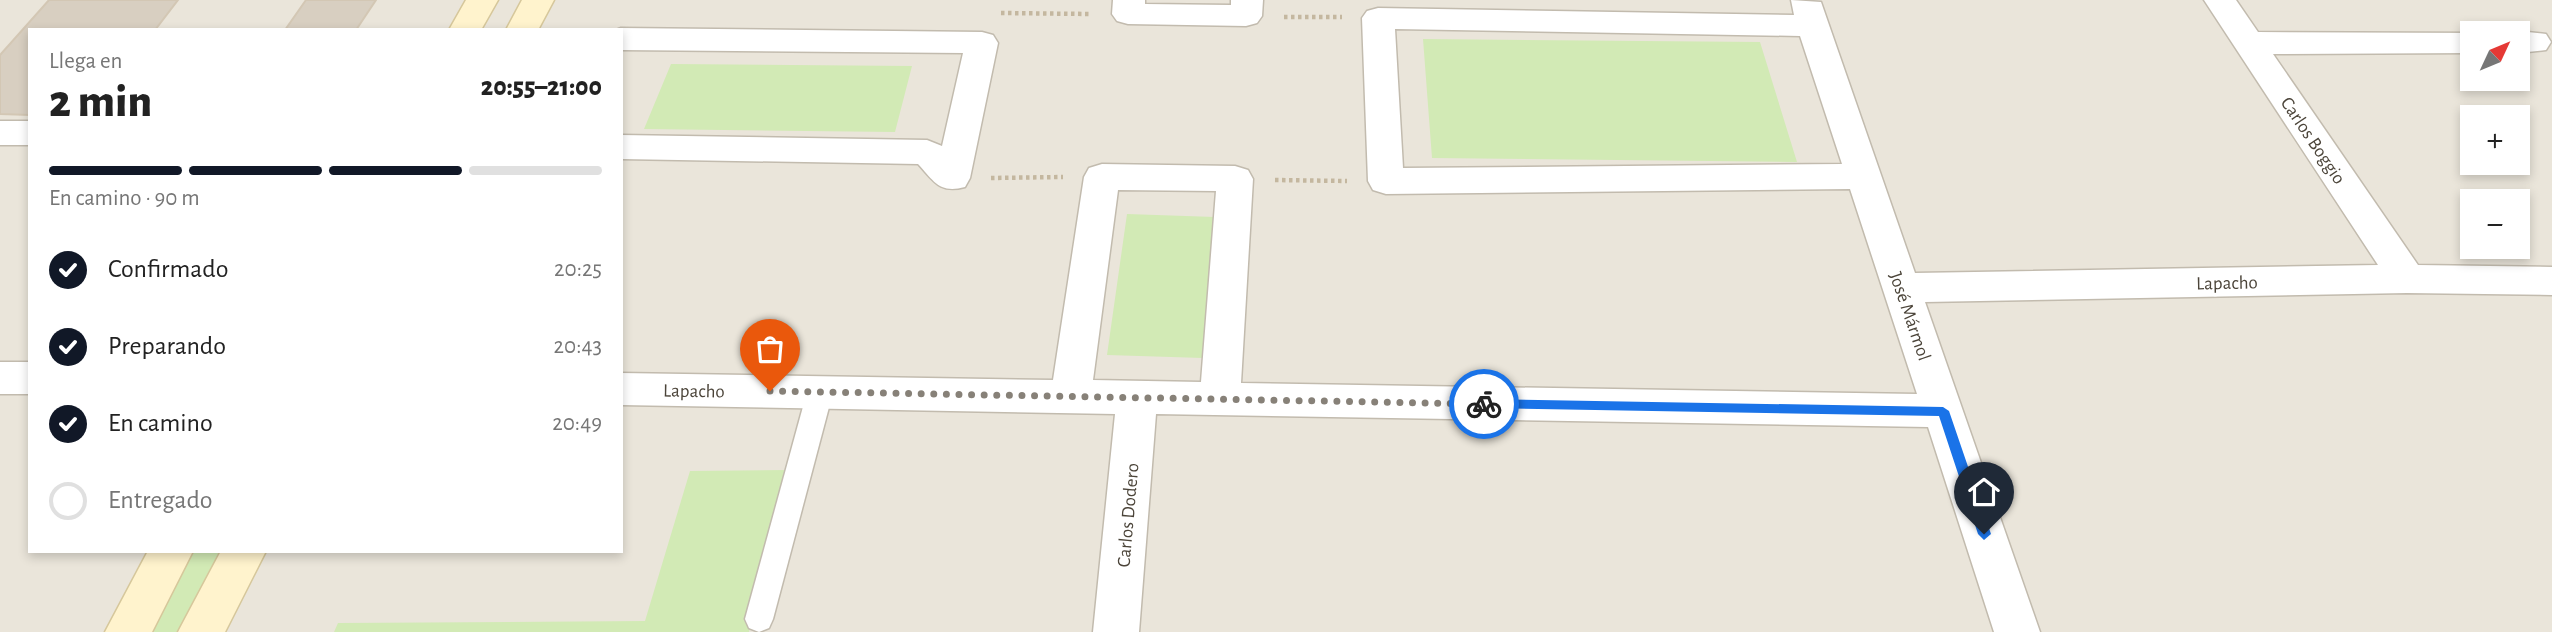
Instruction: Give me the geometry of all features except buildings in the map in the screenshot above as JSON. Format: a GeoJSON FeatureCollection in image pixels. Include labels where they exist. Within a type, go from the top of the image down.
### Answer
{"type":"FeatureCollection","features":[{"type":"Feature","properties":{"kind":"main road"},"geometry":{"type":"LineString","coordinates":[[466,28],[482,0]]}},
{"type":"Feature","properties":{"kind":"main road"},"geometry":{"type":"LineString","coordinates":[[523,28],[538,0]]}},
{"type":"Feature","properties":{"kind":"main road"},"geometry":{"type":"LineString","coordinates":[[128,632],[169,553]]}},
{"type":"Feature","properties":{"kind":"main road"},"geometry":{"type":"LineString","coordinates":[[201,632],[243,553]]}},
{"type":"Feature","properties":{"kind":"street","name":"Carlos Boggio"},"geometry":{"type":"LineString","coordinates":[[2220,0],[2407,279]]}},
{"type":"Feature","properties":{"kind":"street"},"geometry":{"type":"LineString","coordinates":[[1129,7],[1247,8]]}},
{"type":"Feature","properties":{"kind":"street"},"geometry":{"type":"LineString","coordinates":[[1809,13],[1378,18],[1386,181],[1864,176]]}},
{"type":"Feature","properties":{"kind":"street","name":"José Mármol"},"geometry":{"type":"LineString","coordinates":[[1809,13],[2017,632]]}},
{"type":"Feature","properties":{"kind":"street"},"geometry":{"type":"LineString","coordinates":[[623,39],[982,43],[952,178]]}},
{"type":"Feature","properties":{"kind":"street"},"geometry":{"type":"LineString","coordinates":[[2249,43],[2460,42]]}},
{"type":"Feature","properties":{"kind":"street"},"geometry":{"type":"LineString","coordinates":[[0,133],[28,133]]}},
{"type":"Feature","properties":{"kind":"street"},"geometry":{"type":"LineString","coordinates":[[623,146],[928,152],[952,178]]}},
{"type":"Feature","properties":{"kind":"street"},"geometry":{"type":"LineString","coordinates":[[1071,396],[1102,177],[1236,179],[1220,399]]}},
{"type":"Feature","properties":{"kind":"street","name":"Lapacho"},"geometry":{"type":"LineString","coordinates":[[1902,288],[2407,279],[2552,281]]}},
{"type":"Feature","properties":{"kind":"street"},"geometry":{"type":"LineString","coordinates":[[0,378],[28,379]]}},
{"type":"Feature","properties":{"kind":"street","name":"Lapacho"},"geometry":{"type":"LineString","coordinates":[[623,389],[1943,411]]}},
{"type":"Feature","properties":{"kind":"street","name":"Carlos Dodero"},"geometry":{"type":"LineString","coordinates":[[1116,632],[1137,397]]}},
{"type":"Feature","properties":{"kind":"lane"},"geometry":{"type":"LineString","coordinates":[[759,619],[820,392]]}},
{"type":"Feature","properties":{"kind":"path"},"geometry":{"type":"LineString","coordinates":[[982,43],[988,13],[1129,7]]}},
{"type":"Feature","properties":{"kind":"path"},"geometry":{"type":"LineString","coordinates":[[1247,8],[1378,18]]}},
{"type":"Feature","properties":{"kind":"path"},"geometry":{"type":"LineString","coordinates":[[952,178],[1102,177]]}},
{"type":"Feature","properties":{"kind":"path"},"geometry":{"type":"LineString","coordinates":[[1236,179],[1386,181]]}},
{"type":"Feature","properties":{"kind":"shaded area"},"geometry":{"type":"Polygon","coordinates":[[[0,0],[2552,0],[2552,632],[0,632],[0,0]]]}},
{"type":"Feature","properties":{"kind":"green space"},"geometry":{"type":"Polygon","coordinates":[[[1423,39],[1760,42],[1797,162],[1432,158],[1423,39]]]}},
{"type":"Feature","properties":{"kind":"green space"},"geometry":{"type":"Polygon","coordinates":[[[671,64],[912,66],[895,132],[644,129],[671,64]]]}},
{"type":"Feature","properties":{"kind":"green space"},"geometry":{"type":"Polygon","coordinates":[[[1127,214],[1215,217],[1203,358],[1107,355],[1127,214]]]}},
{"type":"Feature","properties":{"kind":"green space"},"geometry":{"type":"Polygon","coordinates":[[[788,470],[749,632],[334,632],[338,623],[645,621],[690,471],[788,470]]]}},
{"type":"Feature","properties":{"kind":"green space"},"geometry":{"type":"Polygon","coordinates":[[[191,553],[233,553],[190,632],[146,632],[191,553]]]}},
{"type":"Feature","properties":{"kind":"way so far"},"geometry":{"type":"LineString","coordinates":[[770,391],[1484,404]]}},
{"type":"Feature","properties":{"kind":"route"},"geometry":{"type":"LineString","coordinates":[[1484,404],[1943,411],[1984,534]]}}]}
